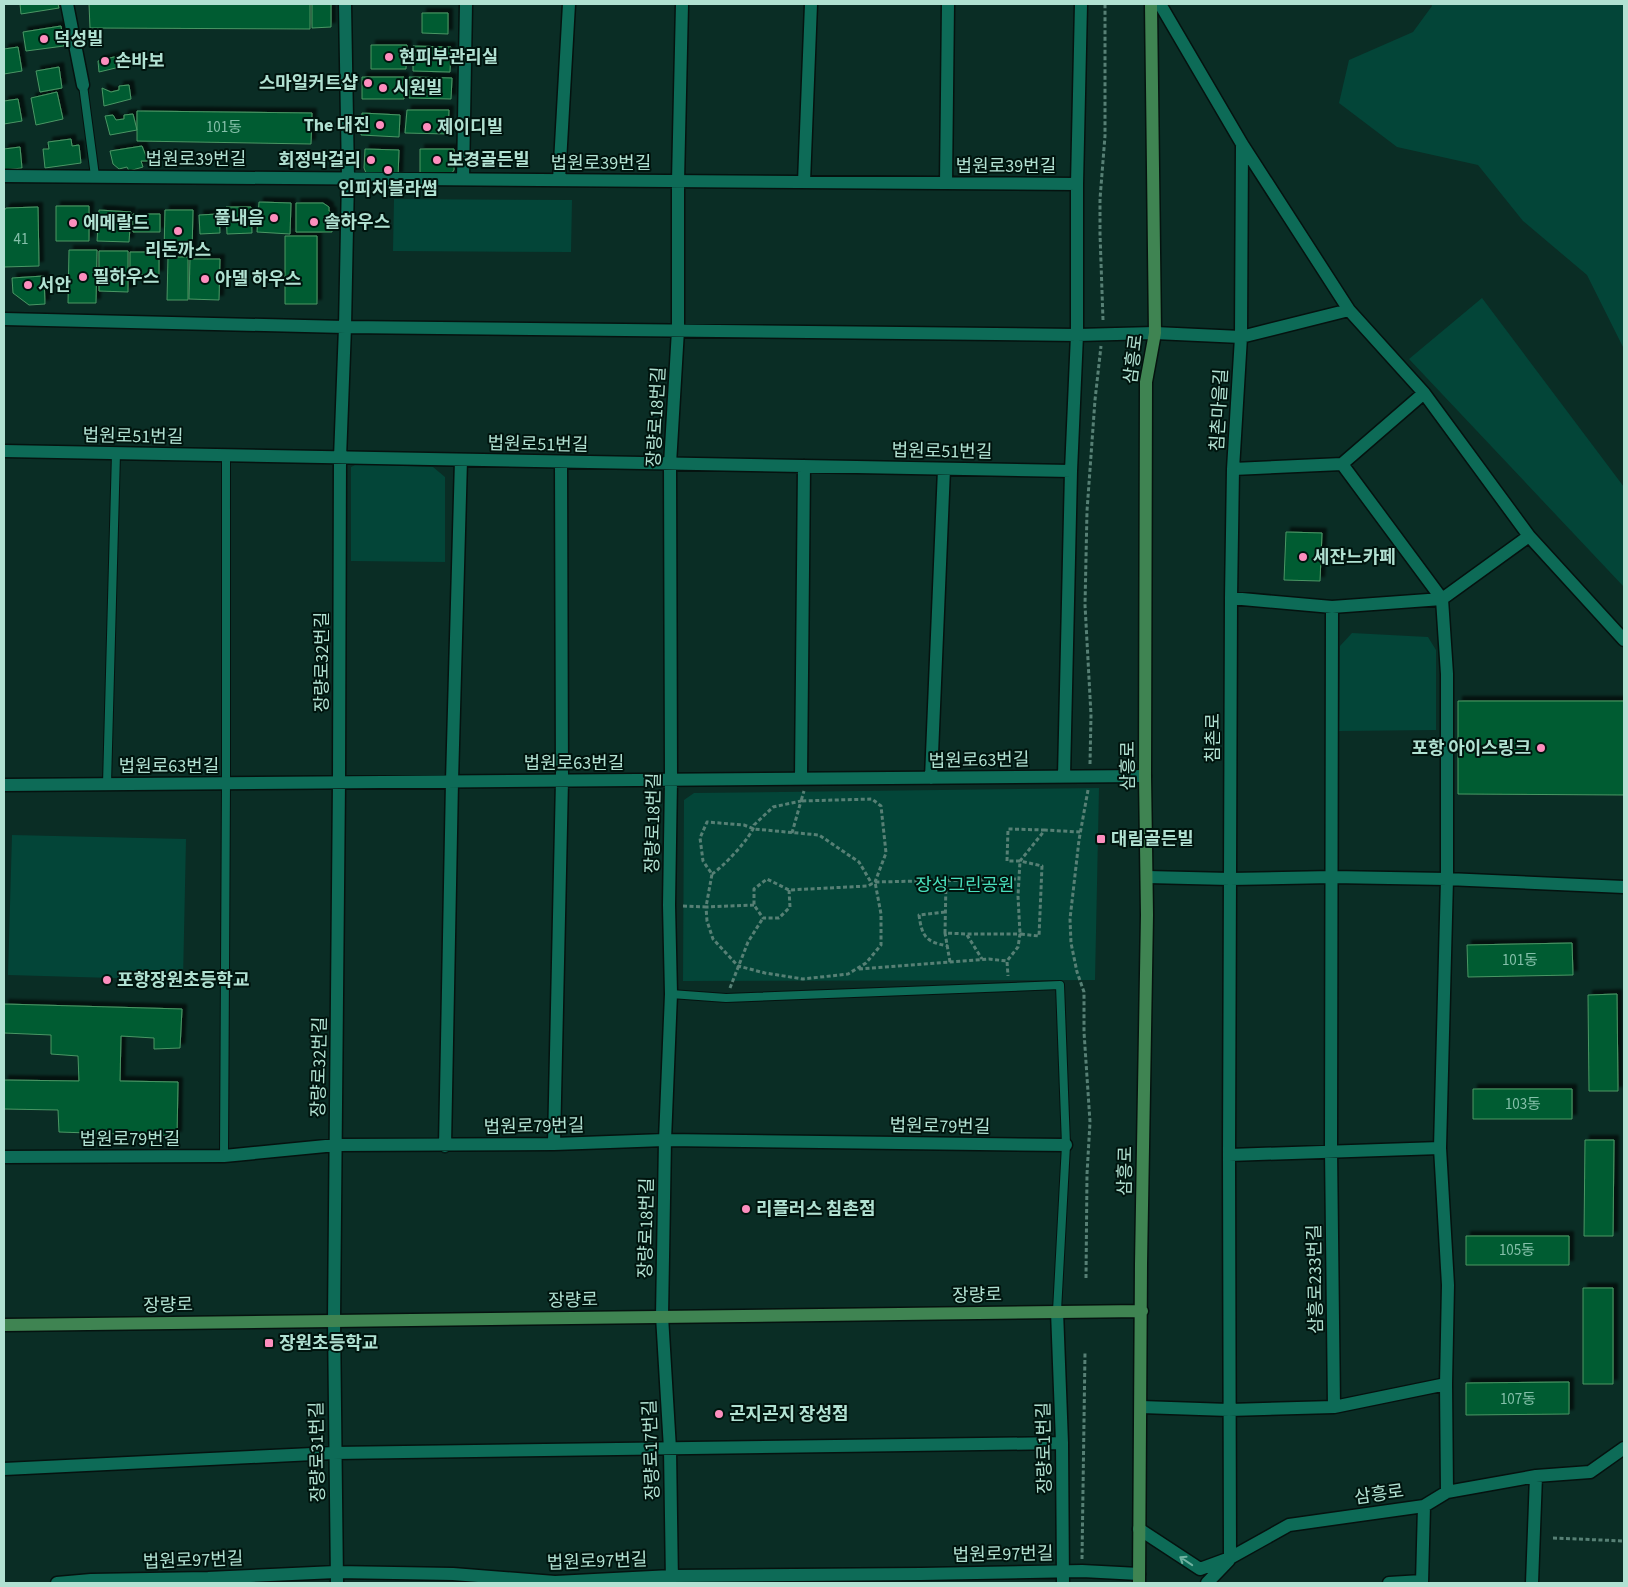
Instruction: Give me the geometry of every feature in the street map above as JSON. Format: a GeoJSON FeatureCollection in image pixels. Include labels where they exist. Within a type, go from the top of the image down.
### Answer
{"type":"FeatureCollection","features":[{"type":"Feature","properties":{"kind":"main road","name":"삼흥로"},"geometry":{"type":"LineString","coordinates":[[1139,1579],[1147,877],[1145,776],[1146,382],[1155,334],[1151,4]]}},
{"type":"Feature","properties":{"kind":"main road","name":"장량로"},"geometry":{"type":"LineString","coordinates":[[4,1325],[1142,1311]]}},
{"type":"Feature","properties":{"kind":"street"},"geometry":{"type":"LineString","coordinates":[[67,4],[83,85]]}},
{"type":"Feature","properties":{"kind":"street","name":"장량로32번길"},"geometry":{"type":"LineString","coordinates":[[334,1320],[340,458],[348,178],[345,4]]}},
{"type":"Feature","properties":{"kind":"street"},"geometry":{"type":"LineString","coordinates":[[463,179],[466,4]]}},
{"type":"Feature","properties":{"kind":"street"},"geometry":{"type":"LineString","coordinates":[[559,180],[569,4]]}},
{"type":"Feature","properties":{"kind":"street","name":"장량로18번길"},"geometry":{"type":"LineString","coordinates":[[662,1316],[665,1140],[671,994],[669,905],[671,780],[670,464],[678,330],[678,181],[682,4]]}},
{"type":"Feature","properties":{"kind":"street"},"geometry":{"type":"LineString","coordinates":[[804,182],[811,4]]}},
{"type":"Feature","properties":{"kind":"street"},"geometry":{"type":"LineString","coordinates":[[946,183],[948,4]]}},
{"type":"Feature","properties":{"kind":"street"},"geometry":{"type":"LineString","coordinates":[[1064,776],[1071,471],[1077,335],[1077,184],[1081,4]]}},
{"type":"Feature","properties":{"kind":"street"},"geometry":{"type":"LineString","coordinates":[[1160,4],[1242,144],[1349,310],[1424,393],[1529,536],[1624,640]]}},
{"type":"Feature","properties":{"kind":"street","name":"침촌마을길"},"geometry":{"type":"LineString","coordinates":[[1242,144],[1241,337],[1233,469],[1342,464]]}},
{"type":"Feature","properties":{"kind":"street","name":"법원로39번길"},"geometry":{"type":"LineString","coordinates":[[4,176],[1077,184]]}},
{"type":"Feature","properties":{"kind":"street"},"geometry":{"type":"LineString","coordinates":[[4,318],[345,326],[1077,335],[1103,333],[1241,337],[1349,310]]}},
{"type":"Feature","properties":{"kind":"street"},"geometry":{"type":"LineString","coordinates":[[1424,393],[1342,464],[1442,599],[1447,674],[1447,879],[1440,1148],[1448,1285],[1446,1384],[1447,1492]]}},
{"type":"Feature","properties":{"kind":"street","name":"법원로51번길"},"geometry":{"type":"LineString","coordinates":[[4,451],[1071,471]]}},
{"type":"Feature","properties":{"kind":"street"},"geometry":{"type":"LineString","coordinates":[[445,1146],[452,781],[461,460]]}},
{"type":"Feature","properties":{"kind":"street"},"geometry":{"type":"LineString","coordinates":[[554,1144],[562,780],[560,462]]}},
{"type":"Feature","properties":{"kind":"street"},"geometry":{"type":"LineString","coordinates":[[801,778],[804,466]]}},
{"type":"Feature","properties":{"kind":"street"},"geometry":{"type":"LineString","coordinates":[[931,778],[944,469]]}},
{"type":"Feature","properties":{"kind":"street","name":"침촌로"},"geometry":{"type":"LineString","coordinates":[[1228,1154],[1233,469]]}},
{"type":"Feature","properties":{"kind":"street"},"geometry":{"type":"LineString","coordinates":[[1231,598],[1332,607],[1442,599],[1529,536]]}},
{"type":"Feature","properties":{"kind":"street"},"geometry":{"type":"LineString","coordinates":[[1331,1150],[1332,607]]}},
{"type":"Feature","properties":{"kind":"street","name":"법원로63번길"},"geometry":{"type":"LineString","coordinates":[[4,785],[1145,776]]}},
{"type":"Feature","properties":{"kind":"street"},"geometry":{"type":"LineString","coordinates":[[1147,877],[1447,879],[1624,887]]}},
{"type":"Feature","properties":{"kind":"street","name":"법원로79번길"},"geometry":{"type":"LineString","coordinates":[[4,1157],[224,1156],[336,1145],[445,1146],[665,1140],[1066,1145]]}},
{"type":"Feature","properties":{"kind":"street"},"geometry":{"type":"LineString","coordinates":[[1230,1558],[1228,1154],[1440,1148]]}},
{"type":"Feature","properties":{"kind":"street","name":"삼흥로233번길"},"geometry":{"type":"LineString","coordinates":[[1331,1150],[1334,1408]]}},
{"type":"Feature","properties":{"kind":"street","name":"장량로1번길"},"geometry":{"type":"LineString","coordinates":[[1057,1311],[1062,1443],[1063,1577]]}},
{"type":"Feature","properties":{"kind":"street","name":"장량로17번길"},"geometry":{"type":"LineString","coordinates":[[662,1316],[670,1449],[672,1580]]}},
{"type":"Feature","properties":{"kind":"street","name":"장량로31번길"},"geometry":{"type":"LineString","coordinates":[[334,1320],[336,1578]]}},
{"type":"Feature","properties":{"kind":"street"},"geometry":{"type":"LineString","coordinates":[[1141,1407],[1229,1410],[1334,1408],[1446,1384]]}},
{"type":"Feature","properties":{"kind":"street"},"geometry":{"type":"LineString","coordinates":[[4,1469],[334,1453],[1062,1443]]}},
{"type":"Feature","properties":{"kind":"street"},"geometry":{"type":"LineString","coordinates":[[1532,1583],[1536,1476],[1590,1472],[1624,1448]]}},
{"type":"Feature","properties":{"kind":"street","name":"삼흥로"},"geometry":{"type":"LineString","coordinates":[[1139,1529],[1200,1570],[1230,1558],[1289,1525],[1424,1506],[1447,1492],[1536,1476]]}},
{"type":"Feature","properties":{"kind":"street"},"geometry":{"type":"LineString","coordinates":[[1389,1583],[1422,1582],[1424,1506]]}},
{"type":"Feature","properties":{"kind":"street","name":"삼흥로"},"geometry":{"type":"LineString","coordinates":[[1207,1583],[1230,1558]]}},
{"type":"Feature","properties":{"kind":"street","name":"법원로97번길"},"geometry":{"type":"LineString","coordinates":[[57,1583],[336,1578],[453,1579],[554,1583],[921,1574],[1139,1579]]}},
{"type":"Feature","properties":{"kind":"lane"},"geometry":{"type":"LineString","coordinates":[[83,85],[95,176]]}},
{"type":"Feature","properties":{"kind":"lane"},"geometry":{"type":"LineString","coordinates":[[106,784],[116,453]]}},
{"type":"Feature","properties":{"kind":"lane"},"geometry":{"type":"LineString","coordinates":[[224,1156],[226,456]]}},
{"type":"Feature","properties":{"kind":"lane"},"geometry":{"type":"LineString","coordinates":[[671,994],[726,998],[1060,985],[1066,1145],[1057,1311]]}},
{"type":"Feature","properties":{"kind":"path"},"geometry":{"type":"LineString","coordinates":[[1086,1278],[1087,1174],[1090,1122],[1084,1041],[1084,992],[1073,953],[1070,919],[1080,832],[1090,776],[1091,715],[1085,605],[1087,511],[1095,400],[1103,333],[1100,199],[1105,136],[1105,4]]}},
{"type":"Feature","properties":{"kind":"path"},"geometry":{"type":"LineString","coordinates":[[792,833],[807,783],[801,778]]}},
{"type":"Feature","properties":{"kind":"path"},"geometry":{"type":"LineString","coordinates":[[712,874],[717,871],[754,829],[754,825],[772,807],[801,801],[872,799],[881,806],[886,853],[874,883]]}},
{"type":"Feature","properties":{"kind":"path"},"geometry":{"type":"LineString","coordinates":[[707,822],[744,825],[754,829],[792,833],[819,835],[859,862],[874,883],[881,914],[881,946],[866,963],[848,974],[802,979],[738,966],[713,939],[707,921],[706,907],[712,874],[703,862],[700,838],[707,822]]}},
{"type":"Feature","properties":{"kind":"path"},"geometry":{"type":"LineString","coordinates":[[945,933],[1039,936],[1042,866],[1020,861],[1007,861],[1008,829],[1080,832]]}},
{"type":"Feature","properties":{"kind":"path"},"geometry":{"type":"LineString","coordinates":[[1008,987],[1007,961],[1018,947],[1020,934],[1018,896],[1020,861],[1045,830]]}},
{"type":"Feature","properties":{"kind":"path"},"geometry":{"type":"LineString","coordinates":[[763,918],[754,905],[754,889],[767,879],[789,890],[868,886],[874,883],[1019,879]]}},
{"type":"Feature","properties":{"kind":"path"},"geometry":{"type":"LineString","coordinates":[[946,881],[945,933],[950,962]]}},
{"type":"Feature","properties":{"kind":"path"},"geometry":{"type":"LineString","coordinates":[[763,918],[778,918],[790,907],[789,890]]}},
{"type":"Feature","properties":{"kind":"path"},"geometry":{"type":"LineString","coordinates":[[669,905],[706,907],[754,905]]}},
{"type":"Feature","properties":{"kind":"path"},"geometry":{"type":"LineString","coordinates":[[945,912],[919,915],[921,930],[932,943],[948,946]]}},
{"type":"Feature","properties":{"kind":"path"},"geometry":{"type":"LineString","coordinates":[[726,998],[748,942],[763,918]]}},
{"type":"Feature","properties":{"kind":"path"},"geometry":{"type":"LineString","coordinates":[[966,934],[982,960]]}},
{"type":"Feature","properties":{"kind":"path"},"geometry":{"type":"LineString","coordinates":[[856,969],[982,960],[1007,961]]}},
{"type":"Feature","properties":{"kind":"path"},"geometry":{"type":"LineString","coordinates":[[1082,1562],[1085,1352]]}},
{"type":"Feature","properties":{"kind":"path"},"geometry":{"type":"LineString","coordinates":[[1553,1538],[1624,1541]]}},
{"type":"Feature","properties":{"kind":"green space"},"geometry":{"type":"Polygon","coordinates":[[[1431,4],[1624,4],[1624,349],[1587,275],[1523,221],[1478,165],[1397,147],[1339,103],[1349,60],[1413,32],[1432,6],[1431,4]]]}},
{"type":"Feature","properties":{"kind":"green space"},"geometry":{"type":"Polygon","coordinates":[[[394,199],[572,200],[571,252],[393,251],[394,199]]]}},
{"type":"Feature","properties":{"kind":"green space"},"geometry":{"type":"Polygon","coordinates":[[[1482,298],[1624,487],[1624,587],[1409,359],[1482,298]]]}},
{"type":"Feature","properties":{"kind":"green space"},"geometry":{"type":"Polygon","coordinates":[[[357,464],[433,467],[445,477],[445,562],[351,561],[351,467],[357,464]]]}},
{"type":"Feature","properties":{"kind":"green space"},"geometry":{"type":"Polygon","coordinates":[[[1352,633],[1428,637],[1436,650],[1436,730],[1339,731],[1340,646],[1352,633]]]}},
{"type":"Feature","properties":{"kind":"green space","name":"장성그린공원"},"geometry":{"type":"Polygon","coordinates":[[[1099,788],[1095,980],[683,981],[684,800],[694,793],[1099,788]]]}},
{"type":"Feature","properties":{"kind":"green space"},"geometry":{"type":"Polygon","coordinates":[[[12,835],[186,839],[183,980],[8,975],[12,835]]]}},
{"type":"Feature","properties":{"kind":"building"},"geometry":{"type":"Polygon","coordinates":[[[20,4],[58,4],[59,8],[21,14],[20,4]]]}},
{"type":"Feature","properties":{"kind":"building"},"geometry":{"type":"Polygon","coordinates":[[[89,4],[310,4],[310,29],[90,28],[89,4]]]}},
{"type":"Feature","properties":{"kind":"building"},"geometry":{"type":"Polygon","coordinates":[[[312,4],[331,4],[331,27],[312,28],[312,4]]]}},
{"type":"Feature","properties":{"kind":"building"},"geometry":{"type":"Polygon","coordinates":[[[422,13],[448,13],[448,34],[422,33],[422,13]]]}},
{"type":"Feature","properties":{"kind":"building","name":"덕성빌"},"geometry":{"type":"Polygon","coordinates":[[[61,26],[64,46],[26,51],[23,32],[61,26]]]}},
{"type":"Feature","properties":{"kind":"building","name":"현피부관리실"},"geometry":{"type":"Polygon","coordinates":[[[371,45],[407,45],[406,69],[371,69],[371,45]]]}},
{"type":"Feature","properties":{"kind":"building"},"geometry":{"type":"Polygon","coordinates":[[[413,46],[451,47],[450,72],[413,71],[413,46]]]}},
{"type":"Feature","properties":{"kind":"building"},"geometry":{"type":"Polygon","coordinates":[[[18,47],[22,71],[4,74],[4,49],[18,47]]]}},
{"type":"Feature","properties":{"kind":"building"},"geometry":{"type":"Polygon","coordinates":[[[126,54],[128,65],[99,72],[98,61],[126,54]]]}},
{"type":"Feature","properties":{"kind":"building"},"geometry":{"type":"Polygon","coordinates":[[[59,67],[62,88],[40,92],[36,71],[59,67]]]}},
{"type":"Feature","properties":{"kind":"building","name":"시원빌"},"geometry":{"type":"Polygon","coordinates":[[[362,77],[404,77],[404,99],[362,99],[362,77]]]}},
{"type":"Feature","properties":{"kind":"building"},"geometry":{"type":"Polygon","coordinates":[[[409,77],[452,78],[451,99],[409,98],[409,77]]]}},
{"type":"Feature","properties":{"kind":"building"},"geometry":{"type":"Polygon","coordinates":[[[129,85],[131,99],[104,106],[102,88],[111,92],[119,90],[119,86],[129,85]]]}},
{"type":"Feature","properties":{"kind":"building"},"geometry":{"type":"Polygon","coordinates":[[[57,92],[63,119],[36,125],[31,98],[57,92]]]}},
{"type":"Feature","properties":{"kind":"building"},"geometry":{"type":"Polygon","coordinates":[[[18,99],[22,121],[4,124],[4,101],[18,99]]]}},
{"type":"Feature","properties":{"kind":"building","name":"제이디빌"},"geometry":{"type":"Polygon","coordinates":[[[407,110],[449,110],[448,134],[405,133],[407,110]]]}},
{"type":"Feature","properties":{"kind":"building"},"geometry":{"type":"Polygon","coordinates":[[[137,111],[312,113],[311,144],[137,141],[137,111]]]}},
{"type":"Feature","properties":{"kind":"building","name":"The 대진"},"geometry":{"type":"Polygon","coordinates":[[[362,113],[400,115],[399,137],[361,135],[362,113]]]}},
{"type":"Feature","properties":{"kind":"building"},"geometry":{"type":"Polygon","coordinates":[[[133,114],[137,130],[110,135],[105,116],[113,115],[116,120],[124,119],[124,115],[133,114]]]}},
{"type":"Feature","properties":{"kind":"building"},"geometry":{"type":"Polygon","coordinates":[[[71,139],[72,146],[79,145],[81,163],[45,168],[43,149],[49,149],[48,142],[71,139]]]}},
{"type":"Feature","properties":{"kind":"building"},"geometry":{"type":"Polygon","coordinates":[[[142,146],[148,161],[141,161],[143,167],[129,171],[127,167],[119,169],[113,164],[110,151],[142,146]]]}},
{"type":"Feature","properties":{"kind":"building"},"geometry":{"type":"Polygon","coordinates":[[[20,147],[22,168],[4,170],[4,149],[20,147]]]}},
{"type":"Feature","properties":{"kind":"building"},"geometry":{"type":"Polygon","coordinates":[[[365,149],[399,150],[398,177],[366,173],[364,168],[365,149]]]}},
{"type":"Feature","properties":{"kind":"building","name":"보경골든빌"},"geometry":{"type":"Polygon","coordinates":[[[420,149],[454,149],[454,170],[449,177],[420,177],[420,149]]]}},
{"type":"Feature","properties":{"kind":"building","name":"풀내음"},"geometry":{"type":"Polygon","coordinates":[[[259,202],[291,203],[290,234],[257,232],[259,202]]]}},
{"type":"Feature","properties":{"kind":"building","name":"솔하우스"},"geometry":{"type":"Polygon","coordinates":[[[296,203],[323,203],[329,207],[329,211],[332,212],[332,232],[296,232],[296,203]]]}},
{"type":"Feature","properties":{"kind":"building","name":"에메랄드"},"geometry":{"type":"Polygon","coordinates":[[[56,206],[89,206],[89,241],[56,241],[56,206]]]}},
{"type":"Feature","properties":{"kind":"building"},"geometry":{"type":"Polygon","coordinates":[[[38,207],[39,266],[4,267],[4,211],[6,208],[38,207]]]}},
{"type":"Feature","properties":{"kind":"building"},"geometry":{"type":"Polygon","coordinates":[[[226,207],[251,207],[252,233],[227,234],[226,207]]]}},
{"type":"Feature","properties":{"kind":"building"},"geometry":{"type":"Polygon","coordinates":[[[99,210],[131,212],[129,242],[97,241],[99,210]]]}},
{"type":"Feature","properties":{"kind":"building","name":"리돈까스"},"geometry":{"type":"Polygon","coordinates":[[[165,210],[193,210],[192,252],[164,252],[165,210]]]}},
{"type":"Feature","properties":{"kind":"building"},"geometry":{"type":"Polygon","coordinates":[[[133,214],[160,214],[160,232],[133,232],[133,214]]]}},
{"type":"Feature","properties":{"kind":"building"},"geometry":{"type":"Polygon","coordinates":[[[219,214],[220,233],[200,234],[199,215],[219,214]]]}},
{"type":"Feature","properties":{"kind":"building"},"geometry":{"type":"Polygon","coordinates":[[[285,236],[317,236],[317,304],[285,304],[285,236]]]}},
{"type":"Feature","properties":{"kind":"building","name":"필하우스"},"geometry":{"type":"Polygon","coordinates":[[[69,250],[97,250],[96,303],[68,303],[69,250]]]}},
{"type":"Feature","properties":{"kind":"building"},"geometry":{"type":"Polygon","coordinates":[[[99,251],[128,251],[128,292],[99,291],[99,251]]]}},
{"type":"Feature","properties":{"kind":"building"},"geometry":{"type":"Polygon","coordinates":[[[130,252],[159,252],[159,275],[130,275],[130,252]]]}},
{"type":"Feature","properties":{"kind":"building"},"geometry":{"type":"Polygon","coordinates":[[[168,257],[188,257],[188,300],[167,300],[168,257]]]}},
{"type":"Feature","properties":{"kind":"building","name":"아델 하우스"},"geometry":{"type":"Polygon","coordinates":[[[190,259],[220,259],[219,300],[189,299],[190,259]]]}},
{"type":"Feature","properties":{"kind":"building","name":"서안"},"geometry":{"type":"Polygon","coordinates":[[[44,276],[45,304],[29,305],[13,293],[12,278],[44,276]]]}},
{"type":"Feature","properties":{"kind":"building","name":"세잔느카페"},"geometry":{"type":"Polygon","coordinates":[[[1286,532],[1322,533],[1320,581],[1284,580],[1286,532]]]}},
{"type":"Feature","properties":{"kind":"building","name":"포항 아이스링크"},"geometry":{"type":"Polygon","coordinates":[[[1458,701],[1624,701],[1624,795],[1458,794],[1458,701]]]}},
{"type":"Feature","properties":{"kind":"building"},"geometry":{"type":"Polygon","coordinates":[[[1572,943],[1573,975],[1468,977],[1467,945],[1572,943]]]}},
{"type":"Feature","properties":{"kind":"building"},"geometry":{"type":"Polygon","coordinates":[[[1617,994],[1618,1091],[1589,1091],[1588,995],[1617,994]]]}},
{"type":"Feature","properties":{"kind":"building"},"geometry":{"type":"Polygon","coordinates":[[[4,1004],[182,1009],[180,1048],[154,1049],[154,1038],[121,1036],[120,1081],[178,1082],[177,1136],[59,1132],[58,1110],[4,1109],[4,1080],[79,1081],[78,1056],[51,1054],[51,1035],[4,1033],[4,1004]]]}},
{"type":"Feature","properties":{"kind":"building"},"geometry":{"type":"Polygon","coordinates":[[[1473,1089],[1572,1089],[1572,1119],[1473,1119],[1473,1089]]]}},
{"type":"Feature","properties":{"kind":"building"},"geometry":{"type":"Polygon","coordinates":[[[1585,1140],[1614,1140],[1613,1236],[1584,1236],[1585,1140]]]}},
{"type":"Feature","properties":{"kind":"building"},"geometry":{"type":"Polygon","coordinates":[[[1466,1236],[1569,1236],[1569,1265],[1466,1265],[1466,1236]]]}},
{"type":"Feature","properties":{"kind":"building"},"geometry":{"type":"Polygon","coordinates":[[[1583,1288],[1613,1288],[1613,1384],[1583,1384],[1583,1288]]]}},
{"type":"Feature","properties":{"kind":"building"},"geometry":{"type":"Polygon","coordinates":[[[1569,1382],[1569,1414],[1466,1415],[1466,1383],[1569,1382]]]}},
{"type":"Feature","properties":{"kind":"place","name":"덕성빌"},"geometry":{"type":"Point","coordinates":[44,39]}},
{"type":"Feature","properties":{"kind":"place","name":"현피부관리실"},"geometry":{"type":"Point","coordinates":[389,57]}},
{"type":"Feature","properties":{"kind":"place","name":"손바보"},"geometry":{"type":"Point","coordinates":[105,61]}},
{"type":"Feature","properties":{"kind":"place","name":"스마일커트샵"},"geometry":{"type":"Point","coordinates":[368,83]}},
{"type":"Feature","properties":{"kind":"place","name":"시원빌"},"geometry":{"type":"Point","coordinates":[383,88]}},
{"type":"Feature","properties":{"kind":"place","name":"The 대진"},"geometry":{"type":"Point","coordinates":[380,125]}},
{"type":"Feature","properties":{"kind":"place","name":"제이디빌"},"geometry":{"type":"Point","coordinates":[427,127]}},
{"type":"Feature","properties":{"kind":"place","name":"회정막걸리"},"geometry":{"type":"Point","coordinates":[371,160]}},
{"type":"Feature","properties":{"kind":"place","name":"보경골든빌"},"geometry":{"type":"Point","coordinates":[437,160]}},
{"type":"Feature","properties":{"kind":"place","name":"인피치블라썸"},"geometry":{"type":"Point","coordinates":[388,170]}},
{"type":"Feature","properties":{"kind":"place","name":"풀내음"},"geometry":{"type":"Point","coordinates":[274,218]}},
{"type":"Feature","properties":{"kind":"place","name":"솔하우스"},"geometry":{"type":"Point","coordinates":[314,222]}},
{"type":"Feature","properties":{"kind":"place","name":"에메랄드"},"geometry":{"type":"Point","coordinates":[73,223]}},
{"type":"Feature","properties":{"kind":"place","name":"리돈까스"},"geometry":{"type":"Point","coordinates":[178,231]}},
{"type":"Feature","properties":{"kind":"place","name":"필하우스"},"geometry":{"type":"Point","coordinates":[83,277]}},
{"type":"Feature","properties":{"kind":"place","name":"아델 하우스"},"geometry":{"type":"Point","coordinates":[205,279]}},
{"type":"Feature","properties":{"kind":"place","name":"서안"},"geometry":{"type":"Point","coordinates":[28,285]}},
{"type":"Feature","properties":{"kind":"place","name":"세잔느카페"},"geometry":{"type":"Point","coordinates":[1303,557]}},
{"type":"Feature","properties":{"kind":"place","name":"포항 아이스링크"},"geometry":{"type":"Point","coordinates":[1541,748]}},
{"type":"Feature","properties":{"kind":"place","name":"대림골든빌"},"geometry":{"type":"Point","coordinates":[1101,839]}},
{"type":"Feature","properties":{"kind":"place","name":"포항장원초등학교"},"geometry":{"type":"Point","coordinates":[107,980]}},
{"type":"Feature","properties":{"kind":"place","name":"리플러스 침촌점"},"geometry":{"type":"Point","coordinates":[746,1209]}},
{"type":"Feature","properties":{"kind":"place","name":"장원초등학교"},"geometry":{"type":"Point","coordinates":[269,1343]}},
{"type":"Feature","properties":{"kind":"place","name":"곤지곤지 장성점"},"geometry":{"type":"Point","coordinates":[719,1414]}}]}
